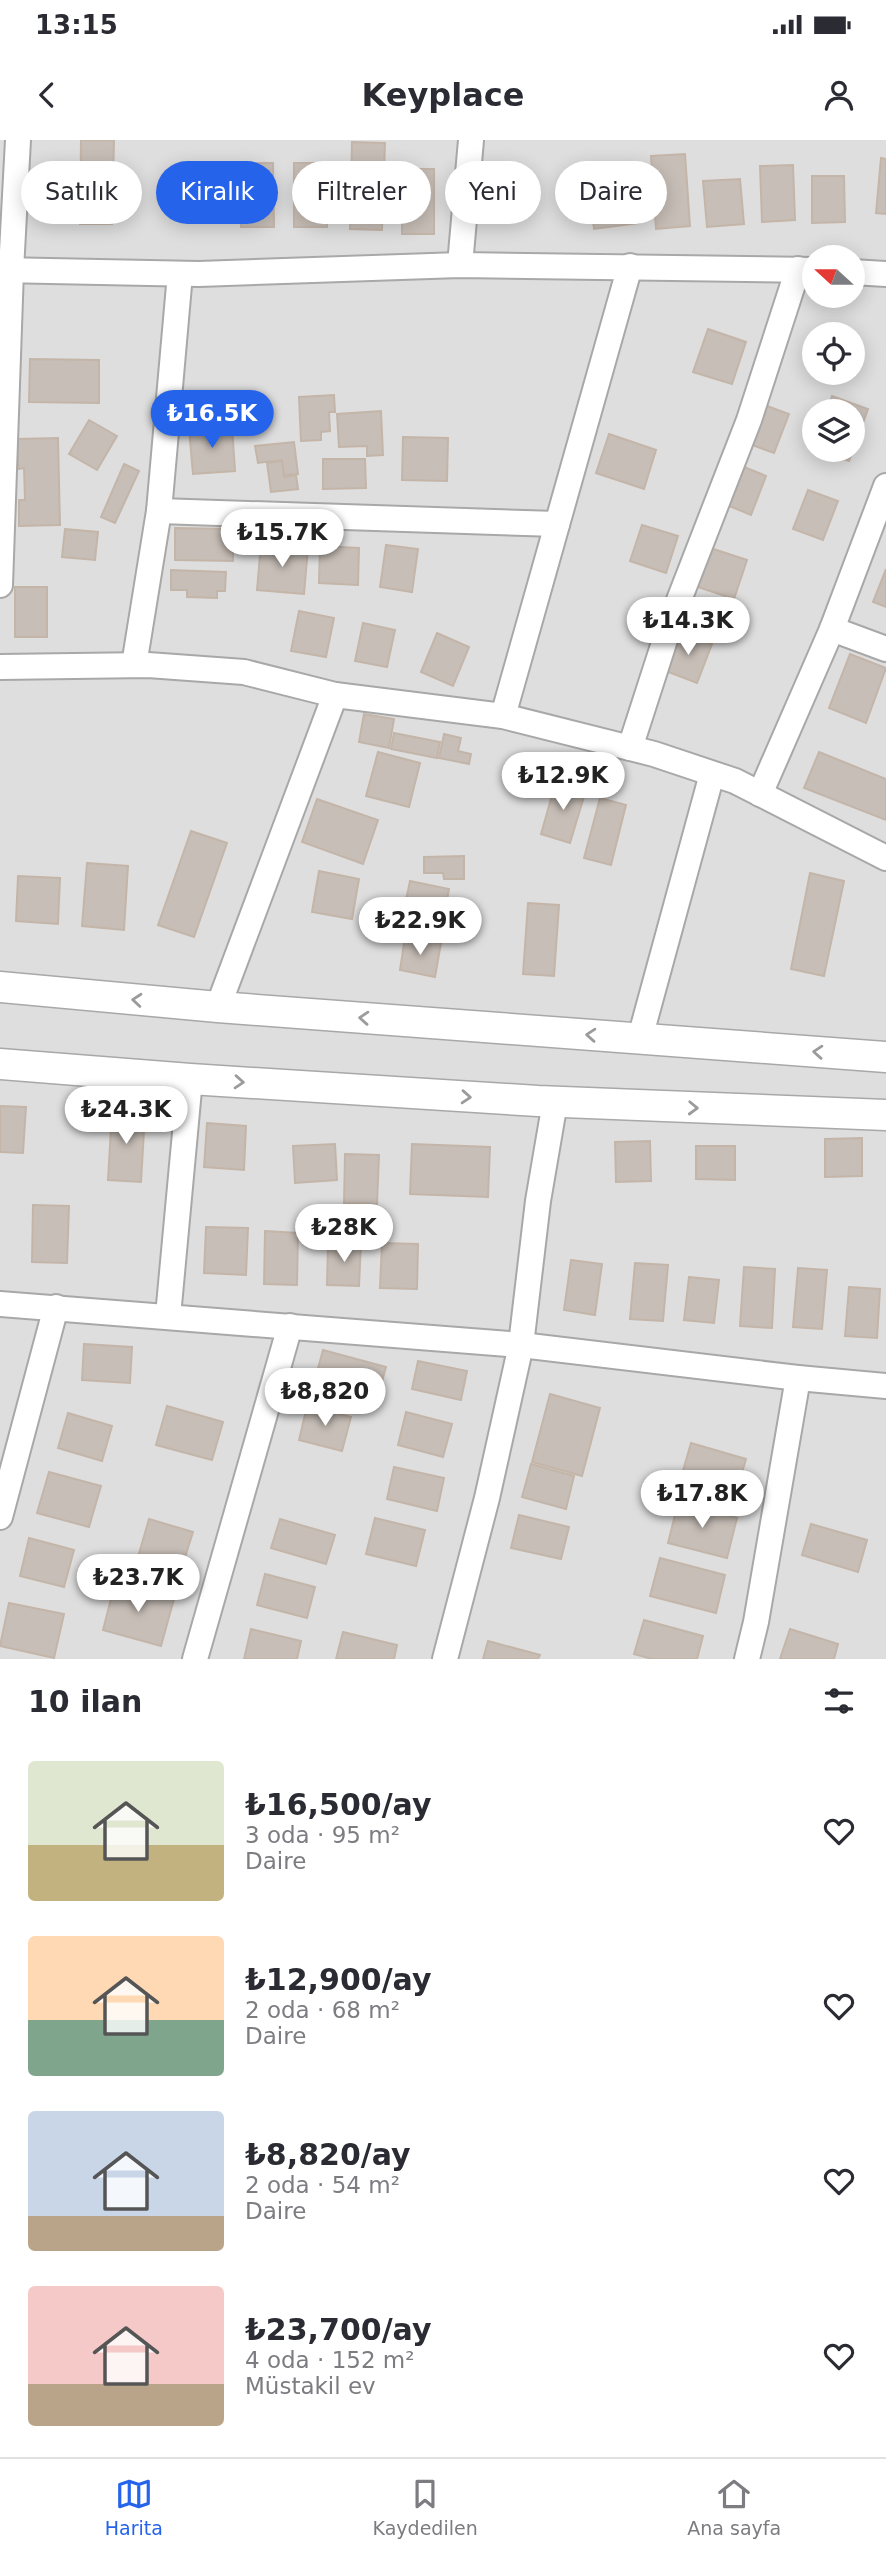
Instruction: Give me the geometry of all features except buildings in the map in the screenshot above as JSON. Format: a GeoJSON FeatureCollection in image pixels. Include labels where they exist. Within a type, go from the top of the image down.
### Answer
{"type":"FeatureCollection","features":[{"type":"Feature","properties":{"kind":"street"},"geometry":{"type":"LineString","coordinates":[[0,585],[5,270],[18,140]]}},
{"type":"Feature","properties":{"kind":"street"},"geometry":{"type":"LineString","coordinates":[[460,265],[471,140]]}},
{"type":"Feature","properties":{"kind":"street"},"geometry":{"type":"LineString","coordinates":[[5,270],[180,274],[460,265],[802,269]]}},
{"type":"Feature","properties":{"kind":"street"},"geometry":{"type":"LineString","coordinates":[[503,716],[630,266]]}},
{"type":"Feature","properties":{"kind":"street"},"geometry":{"type":"LineString","coordinates":[[865,273],[886,274]]}},
{"type":"Feature","properties":{"kind":"street"},"geometry":{"type":"LineString","coordinates":[[134,665],[159,511],[180,274]]}},
{"type":"Feature","properties":{"kind":"street"},"geometry":{"type":"LineString","coordinates":[[630,748],[672,618],[802,280]]}},
{"type":"Feature","properties":{"kind":"street"},"geometry":{"type":"LineString","coordinates":[[760,794],[832,629],[886,486]]}},
{"type":"Feature","properties":{"kind":"street"},"geometry":{"type":"LineString","coordinates":[[159,511],[557,524]]}},
{"type":"Feature","properties":{"kind":"street"},"geometry":{"type":"LineString","coordinates":[[832,629],[886,649]]}},
{"type":"Feature","properties":{"kind":"street"},"geometry":{"type":"LineString","coordinates":[[0,667],[134,665],[244,673],[335,695],[503,716],[630,748],[735,781],[886,858]]}},
{"type":"Feature","properties":{"kind":"street"},"geometry":{"type":"LineString","coordinates":[[218,1007],[335,695]]}},
{"type":"Feature","properties":{"kind":"street"},"geometry":{"type":"LineString","coordinates":[[640,1038],[712,774]]}},
{"type":"Feature","properties":{"kind":"street"},"geometry":{"type":"LineString","coordinates":[[0,987],[218,1007],[886,1057]]}},
{"type":"Feature","properties":{"kind":"street"},"geometry":{"type":"LineString","coordinates":[[0,1063],[190,1079],[555,1102],[886,1115]]}},
{"type":"Feature","properties":{"kind":"street"},"geometry":{"type":"LineString","coordinates":[[168,1316],[190,1079]]}},
{"type":"Feature","properties":{"kind":"street"},"geometry":{"type":"LineString","coordinates":[[445,1659],[487,1498],[521,1345],[538,1201],[555,1102]]}},
{"type":"Feature","properties":{"kind":"street"},"geometry":{"type":"LineString","coordinates":[[0,1304],[521,1345],[886,1386]]}},
{"type":"Feature","properties":{"kind":"street"},"geometry":{"type":"LineString","coordinates":[[0,1517],[56,1307]]}},
{"type":"Feature","properties":{"kind":"street"},"geometry":{"type":"LineString","coordinates":[[195,1659],[290,1326]]}},
{"type":"Feature","properties":{"kind":"street"},"geometry":{"type":"LineString","coordinates":[[747,1659],[756,1622],[798,1378]]}},
{"type":"Feature","properties":{"kind":"shaded area"},"geometry":{"type":"Polygon","coordinates":[[[0,140],[886,140],[886,1659],[0,1659],[0,140]]]}}]}
